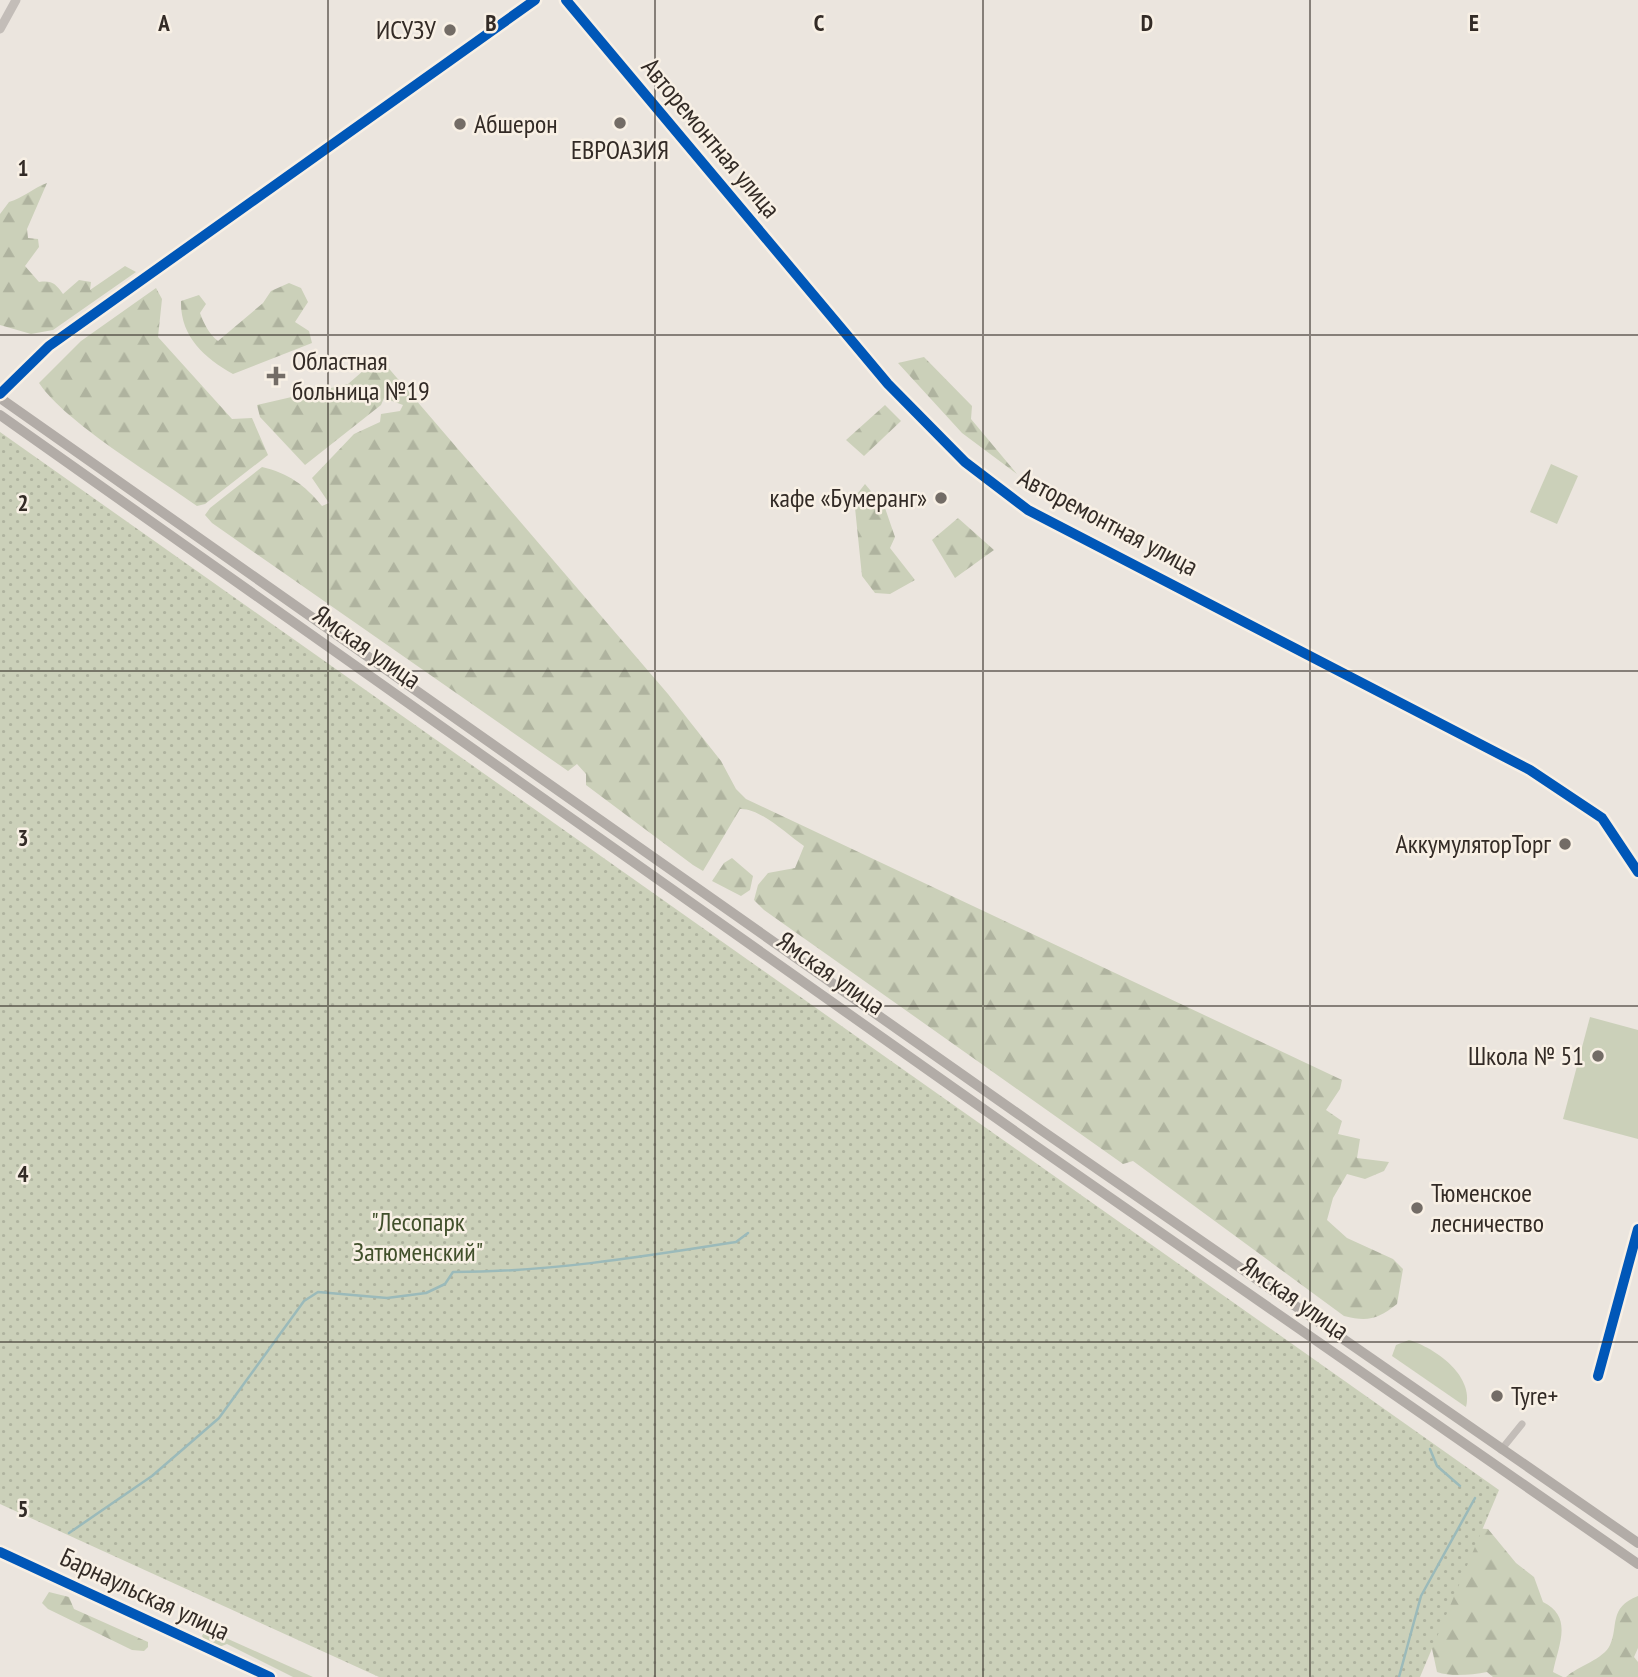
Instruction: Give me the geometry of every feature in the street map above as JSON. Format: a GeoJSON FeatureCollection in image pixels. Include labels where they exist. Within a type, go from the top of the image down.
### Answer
{"type":"FeatureCollection","features":[{"type":"Feature","properties":{"kind":"main road","name":"Ямская улица"},"geometry":{"type":"LineString","coordinates":[[0,396],[1501,1451],[1638,1543]]}},
{"type":"Feature","properties":{"kind":"main road","name":"Ямская улица"},"geometry":{"type":"LineString","coordinates":[[0,415],[1542,1500],[1638,1564]]}},
{"type":"Feature","properties":{"kind":"main road"},"geometry":{"type":"LineString","coordinates":[[413,708],[422,694]]}},
{"type":"Feature","properties":{"kind":"street"},"geometry":{"type":"LineString","coordinates":[[0,29],[16,0]]}},
{"type":"Feature","properties":{"kind":"street"},"geometry":{"type":"LineString","coordinates":[[0,396],[49,346],[535,0]]}},
{"type":"Feature","properties":{"kind":"street","name":"Авторемонтная улица"},"geometry":{"type":"LineString","coordinates":[[566,0],[888,384],[990,483],[1028,510],[1354,677],[1553,784],[1602,818],[1638,872]]}},
{"type":"Feature","properties":{"kind":"street"},"geometry":{"type":"LineString","coordinates":[[1598,1376],[1638,1229]]}},
{"type":"Feature","properties":{"kind":"street"},"geometry":{"type":"LineString","coordinates":[[1501,1451],[1522,1424]]}},
{"type":"Feature","properties":{"kind":"street","name":"Барнаульская улица"},"geometry":{"type":"LineString","coordinates":[[0,1552],[270,1677]]}},
{"type":"Feature","properties":{"kind":"green space"},"geometry":{"type":"Polygon","coordinates":[[[47,183],[27,229],[28,238],[38,239],[39,247],[25,266],[39,282],[53,284],[63,294],[79,280],[91,282],[90,290],[125,266],[136,272],[53,330],[31,334],[0,325],[0,214],[9,202],[47,183]]]}},
{"type":"Feature","properties":{"kind":"green space"},"geometry":{"type":"Polygon","coordinates":[[[289,283],[301,288],[308,302],[295,322],[309,331],[312,343],[233,374],[212,361],[189,335],[181,301],[199,295],[206,304],[200,313],[209,332],[218,341],[263,303],[271,291],[289,283]]]}},
{"type":"Feature","properties":{"kind":"green space"},"geometry":{"type":"Polygon","coordinates":[[[156,288],[162,299],[158,337],[232,419],[252,418],[268,455],[205,504],[197,506],[69,415],[39,383],[81,341],[156,288]]]}},
{"type":"Feature","properties":{"kind":"green space"},"geometry":{"type":"Polygon","coordinates":[[[379,357],[668,694],[721,761],[736,789],[746,799],[1342,1080],[1340,1089],[1326,1110],[1342,1121],[1338,1134],[1360,1139],[1357,1158],[1389,1162],[1384,1171],[1365,1179],[1347,1174],[1333,1198],[1327,1220],[1347,1238],[1393,1259],[1403,1269],[1397,1304],[1372,1318],[1344,1316],[1133,1161],[1123,1164],[764,910],[754,900],[758,885],[768,873],[795,868],[804,846],[765,817],[740,809],[703,871],[586,785],[586,774],[577,764],[568,771],[212,523],[205,515],[210,508],[262,467],[295,481],[322,506],[329,503],[312,478],[354,434],[380,422],[381,414],[400,411],[403,405],[384,398],[381,405],[305,465],[260,417],[257,405],[348,384],[379,357]]]}},
{"type":"Feature","properties":{"kind":"green space"},"geometry":{"type":"Polygon","coordinates":[[[924,357],[972,406],[971,419],[1017,474],[962,433],[898,363],[924,357]]]}},
{"type":"Feature","properties":{"kind":"green space"},"geometry":{"type":"Polygon","coordinates":[[[885,405],[901,421],[864,456],[846,440],[885,405]]]}},
{"type":"Feature","properties":{"kind":"green space","name":"\"Лесопарк Затюменский\""},"geometry":{"type":"Polygon","coordinates":[[[0,432],[1499,1490],[1420,1677],[379,1677],[0,1504],[0,432]]]}},
{"type":"Feature","properties":{"kind":"green space"},"geometry":{"type":"Polygon","coordinates":[[[1551,464],[1578,476],[1557,524],[1530,512],[1551,464]]]}},
{"type":"Feature","properties":{"kind":"green space"},"geometry":{"type":"Polygon","coordinates":[[[865,484],[885,508],[895,537],[890,548],[915,580],[890,594],[875,593],[862,576],[854,498],[865,484]]]}},
{"type":"Feature","properties":{"kind":"green space"},"geometry":{"type":"Polygon","coordinates":[[[958,518],[994,550],[955,578],[932,540],[958,518]]]}},
{"type":"Feature","properties":{"kind":"green space"},"geometry":{"type":"Polygon","coordinates":[[[732,858],[753,876],[750,890],[741,896],[712,881],[724,863],[732,858]]]}},
{"type":"Feature","properties":{"kind":"green space"},"geometry":{"type":"Polygon","coordinates":[[[1590,1017],[1638,1030],[1638,1139],[1563,1119],[1590,1017]]]}},
{"type":"Feature","properties":{"kind":"green space"},"geometry":{"type":"Polygon","coordinates":[[[1409,1340],[1430,1349],[1450,1364],[1464,1384],[1466,1407],[1392,1356],[1396,1345],[1409,1340]]]}},
{"type":"Feature","properties":{"kind":"green space"},"geometry":{"type":"Polygon","coordinates":[[[1473,1528],[1488,1529],[1516,1563],[1534,1577],[1543,1602],[1553,1608],[1558,1616],[1562,1633],[1553,1672],[1563,1677],[1493,1677],[1487,1672],[1448,1675],[1437,1672],[1431,1644],[1473,1528]]]}},
{"type":"Feature","properties":{"kind":"green space"},"geometry":{"type":"Polygon","coordinates":[[[49,1592],[69,1597],[74,1609],[148,1642],[148,1647],[144,1651],[132,1650],[48,1609],[42,1603],[49,1592]]]}},
{"type":"Feature","properties":{"kind":"green space"},"geometry":{"type":"Polygon","coordinates":[[[1638,1596],[1638,1648],[1634,1657],[1638,1662],[1638,1677],[1566,1677],[1607,1650],[1613,1638],[1618,1612],[1622,1606],[1638,1596]]]}},
{"type":"Feature","properties":{"kind":"green space"},"geometry":{"type":"Polygon","coordinates":[[[205,1630],[313,1677],[293,1677],[227,1644],[219,1647],[207,1643],[202,1636],[205,1630]]]}},
{"type":"Feature","properties":{"kind":"waterway"},"geometry":{"type":"LineString","coordinates":[[69,1533],[152,1476],[219,1418],[304,1301],[318,1292],[387,1298],[426,1293],[445,1284],[453,1272],[524,1269],[630,1258],[736,1242],[748,1233]]}},
{"type":"Feature","properties":{"kind":"waterway"},"geometry":{"type":"LineString","coordinates":[[1430,1449],[1437,1466],[1460,1486]]}},
{"type":"Feature","properties":{"kind":"waterway"},"geometry":{"type":"LineString","coordinates":[[1399,1677],[1421,1596],[1475,1498]]}},
{"type":"Feature","properties":{"kind":"cycle path"},"geometry":{"type":"LineString","coordinates":[[0,394],[49,346],[535,0]]}},
{"type":"Feature","properties":{"kind":"cycle path"},"geometry":{"type":"LineString","coordinates":[[566,0],[888,384],[965,462],[1028,510],[1530,770],[1602,818],[1638,872]]}},
{"type":"Feature","properties":{"kind":"cycle path"},"geometry":{"type":"LineString","coordinates":[[1598,1376],[1638,1229]]}},
{"type":"Feature","properties":{"kind":"cycle path"},"geometry":{"type":"LineString","coordinates":[[0,1552],[270,1677]]}},
{"type":"Feature","properties":{"kind":"place","name":"ИСУЗУ"},"geometry":{"type":"Point","coordinates":[450,30]}},
{"type":"Feature","properties":{"kind":"place","name":"ЕВРОАЗИЯ"},"geometry":{"type":"Point","coordinates":[620,123]}},
{"type":"Feature","properties":{"kind":"place","name":"Абшерон"},"geometry":{"type":"Point","coordinates":[460,124]}},
{"type":"Feature","properties":{"kind":"place","name":"Областная больница №19"},"geometry":{"type":"Point","coordinates":[276,376]}},
{"type":"Feature","properties":{"kind":"place","name":"кафе «Бумеранг»"},"geometry":{"type":"Point","coordinates":[941,498]}},
{"type":"Feature","properties":{"kind":"place","name":"АккумуляторТорг"},"geometry":{"type":"Point","coordinates":[1565,844]}},
{"type":"Feature","properties":{"kind":"place","name":"Школа № 51"},"geometry":{"type":"Point","coordinates":[1598,1056]}},
{"type":"Feature","properties":{"kind":"place","name":"Тюменское лесничество"},"geometry":{"type":"Point","coordinates":[1417,1208]}},
{"type":"Feature","properties":{"kind":"place","name":"Tyre+"},"geometry":{"type":"Point","coordinates":[1497,1396]}}]}
